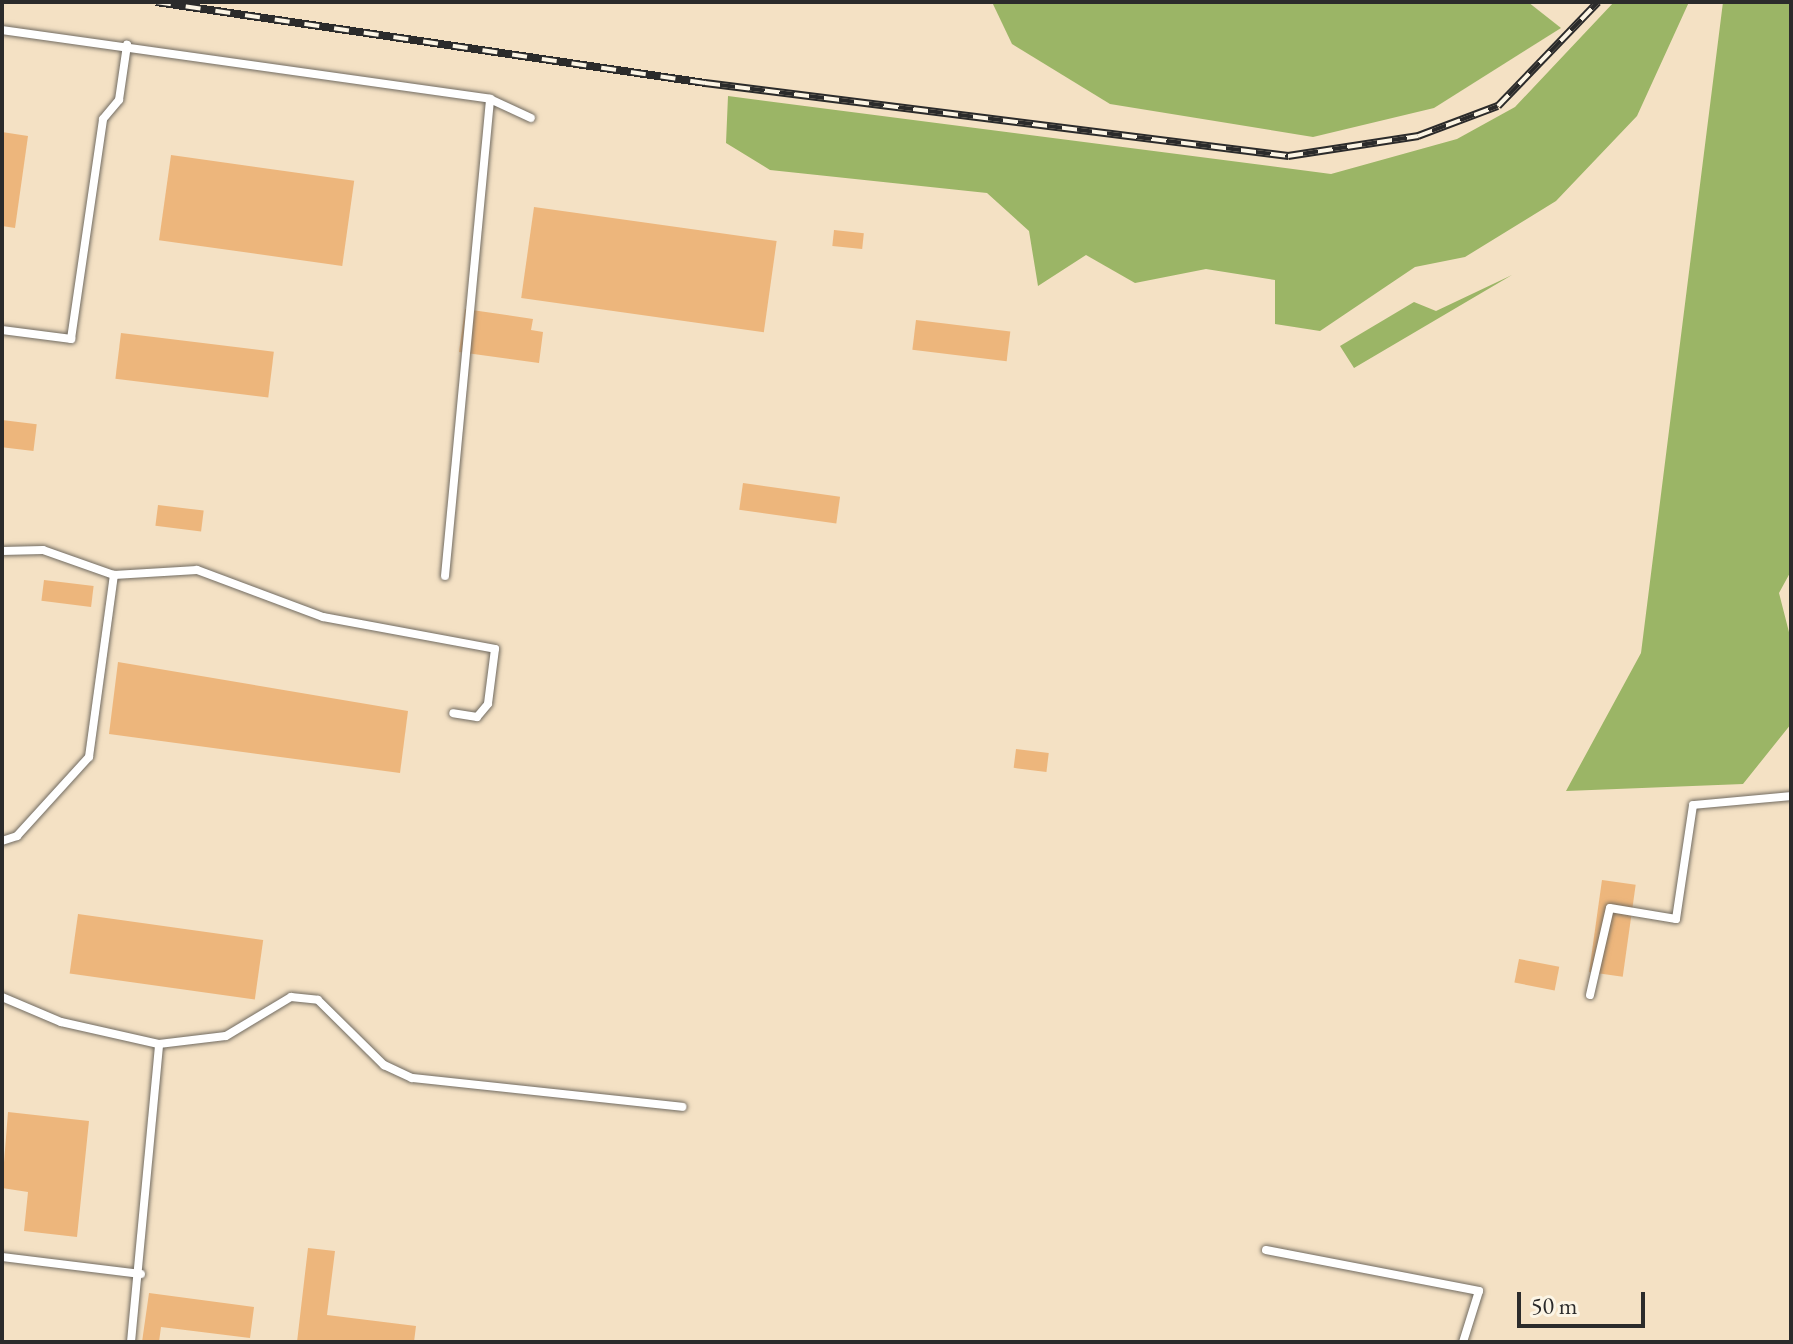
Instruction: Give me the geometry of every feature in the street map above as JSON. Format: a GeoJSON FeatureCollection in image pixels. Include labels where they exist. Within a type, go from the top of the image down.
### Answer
{"type":"FeatureCollection","features":[{"type":"Feature","properties":{"kind":"lane"},"geometry":{"type":"LineString","coordinates":[[2,30],[127,45],[490,99],[531,118]]}},
{"type":"Feature","properties":{"kind":"lane"},"geometry":{"type":"LineString","coordinates":[[2,330],[71,339],[103,119],[119,100],[127,45]]}},
{"type":"Feature","properties":{"kind":"lane"},"geometry":{"type":"LineString","coordinates":[[445,576],[490,99]]}},
{"type":"Feature","properties":{"kind":"lane"},"geometry":{"type":"LineString","coordinates":[[2,551],[43,550],[114,575],[197,570],[323,617],[495,649],[488,704],[477,717],[453,713]]}},
{"type":"Feature","properties":{"kind":"lane"},"geometry":{"type":"LineString","coordinates":[[2,841],[17,836],[89,757],[114,575]]}},
{"type":"Feature","properties":{"kind":"lane"},"geometry":{"type":"LineString","coordinates":[[1590,995],[1610,908],[1676,919],[1693,805],[1791,796]]}},
{"type":"Feature","properties":{"kind":"lane"},"geometry":{"type":"LineString","coordinates":[[2,997],[61,1022],[159,1044],[226,1036],[291,997],[318,1000],[384,1065],[412,1078],[682,1107]]}},
{"type":"Feature","properties":{"kind":"lane"},"geometry":{"type":"LineString","coordinates":[[131,1342],[141,1274],[159,1044]]}},
{"type":"Feature","properties":{"kind":"lane"},"geometry":{"type":"LineString","coordinates":[[1266,1250],[1479,1291],[1463,1342]]}},
{"type":"Feature","properties":{"kind":"lane"},"geometry":{"type":"LineString","coordinates":[[2,1257],[141,1274]]}},
{"type":"Feature","properties":{"kind":"green space"},"geometry":{"type":"Polygon","coordinates":[[[992,2],[1528,2],[1561,28],[1434,108],[1313,137],[1110,104],[1012,44],[992,2]]]}},
{"type":"Feature","properties":{"kind":"green space"},"geometry":{"type":"Polygon","coordinates":[[[1614,2],[1689,2],[1637,116],[1556,201],[1465,257],[1415,267],[1320,331],[1275,324],[1275,280],[1206,269],[1135,283],[1086,255],[1038,286],[1029,231],[987,193],[770,170],[726,143],[728,96],[1331,174],[1457,139],[1515,107],[1614,2]]]}},
{"type":"Feature","properties":{"kind":"green space"},"geometry":{"type":"Polygon","coordinates":[[[1723,2],[1791,2],[1791,571],[1779,593],[1791,640],[1791,724],[1743,784],[1566,791],[1641,653],[1723,2]]]}},
{"type":"Feature","properties":{"kind":"green space"},"geometry":{"type":"Polygon","coordinates":[[[1512,275],[1354,368],[1340,346],[1414,302],[1436,311],[1512,275]]]}},
{"type":"Feature","properties":{"kind":"building"},"geometry":{"type":"Polygon","coordinates":[[[2,132],[28,136],[15,228],[2,226],[2,132]]]}},
{"type":"Feature","properties":{"kind":"building"},"geometry":{"type":"Polygon","coordinates":[[[171,155],[354,181],[342,266],[159,240],[171,155]]]}},
{"type":"Feature","properties":{"kind":"building"},"geometry":{"type":"Polygon","coordinates":[[[534,207],[777,241],[764,332],[521,298],[534,207]]]}},
{"type":"Feature","properties":{"kind":"building"},"geometry":{"type":"Polygon","coordinates":[[[834,230],[864,233],[862,249],[832,246],[834,230]]]}},
{"type":"Feature","properties":{"kind":"building"},"geometry":{"type":"Polygon","coordinates":[[[465,309],[533,319],[531,330],[543,332],[539,363],[459,352],[465,309]]]}},
{"type":"Feature","properties":{"kind":"building"},"geometry":{"type":"Polygon","coordinates":[[[916,320],[1010,332],[1007,361],[912,350],[916,320]]]}},
{"type":"Feature","properties":{"kind":"building"},"geometry":{"type":"Polygon","coordinates":[[[121,333],[274,352],[268,397],[115,379],[121,333]]]}},
{"type":"Feature","properties":{"kind":"building"},"geometry":{"type":"Polygon","coordinates":[[[2,420],[37,424],[33,451],[2,447],[2,420]]]}},
{"type":"Feature","properties":{"kind":"building"},"geometry":{"type":"Polygon","coordinates":[[[743,483],[840,497],[836,523],[739,510],[743,483]]]}},
{"type":"Feature","properties":{"kind":"building"},"geometry":{"type":"Polygon","coordinates":[[[158,505],[204,511],[201,531],[155,526],[158,505]]]}},
{"type":"Feature","properties":{"kind":"building"},"geometry":{"type":"Polygon","coordinates":[[[44,580],[94,586],[91,607],[41,601],[44,580]]]}},
{"type":"Feature","properties":{"kind":"building"},"geometry":{"type":"Polygon","coordinates":[[[118,662],[408,711],[400,773],[109,734],[118,662]]]}},
{"type":"Feature","properties":{"kind":"building"},"geometry":{"type":"Polygon","coordinates":[[[1016,749],[1049,753],[1046,772],[1014,768],[1016,749]]]}},
{"type":"Feature","properties":{"kind":"building"},"geometry":{"type":"Polygon","coordinates":[[[1602,880],[1636,885],[1623,977],[1589,972],[1602,880]]]}},
{"type":"Feature","properties":{"kind":"building"},"geometry":{"type":"Polygon","coordinates":[[[78,914],[263,940],[255,999],[70,973],[78,914]]]}},
{"type":"Feature","properties":{"kind":"building"},"geometry":{"type":"Polygon","coordinates":[[[1519,959],[1559,967],[1555,990],[1514,983],[1519,959]]]}},
{"type":"Feature","properties":{"kind":"building"},"geometry":{"type":"Polygon","coordinates":[[[8,1112],[89,1121],[77,1237],[24,1231],[28,1192],[2,1188],[8,1112]]]}},
{"type":"Feature","properties":{"kind":"building"},"geometry":{"type":"Polygon","coordinates":[[[308,1248],[335,1251],[327,1315],[416,1326],[414,1342],[297,1342],[308,1248]]]}},
{"type":"Feature","properties":{"kind":"building"},"geometry":{"type":"Polygon","coordinates":[[[149,1293],[254,1307],[250,1338],[161,1327],[159,1342],[142,1342],[149,1293]]]}},
{"type":"Feature","properties":{"kind":"railway"},"geometry":{"type":"LineString","coordinates":[[156,2],[705,83],[1288,156],[1418,136],[1498,106],[1598,2]]}}]}
